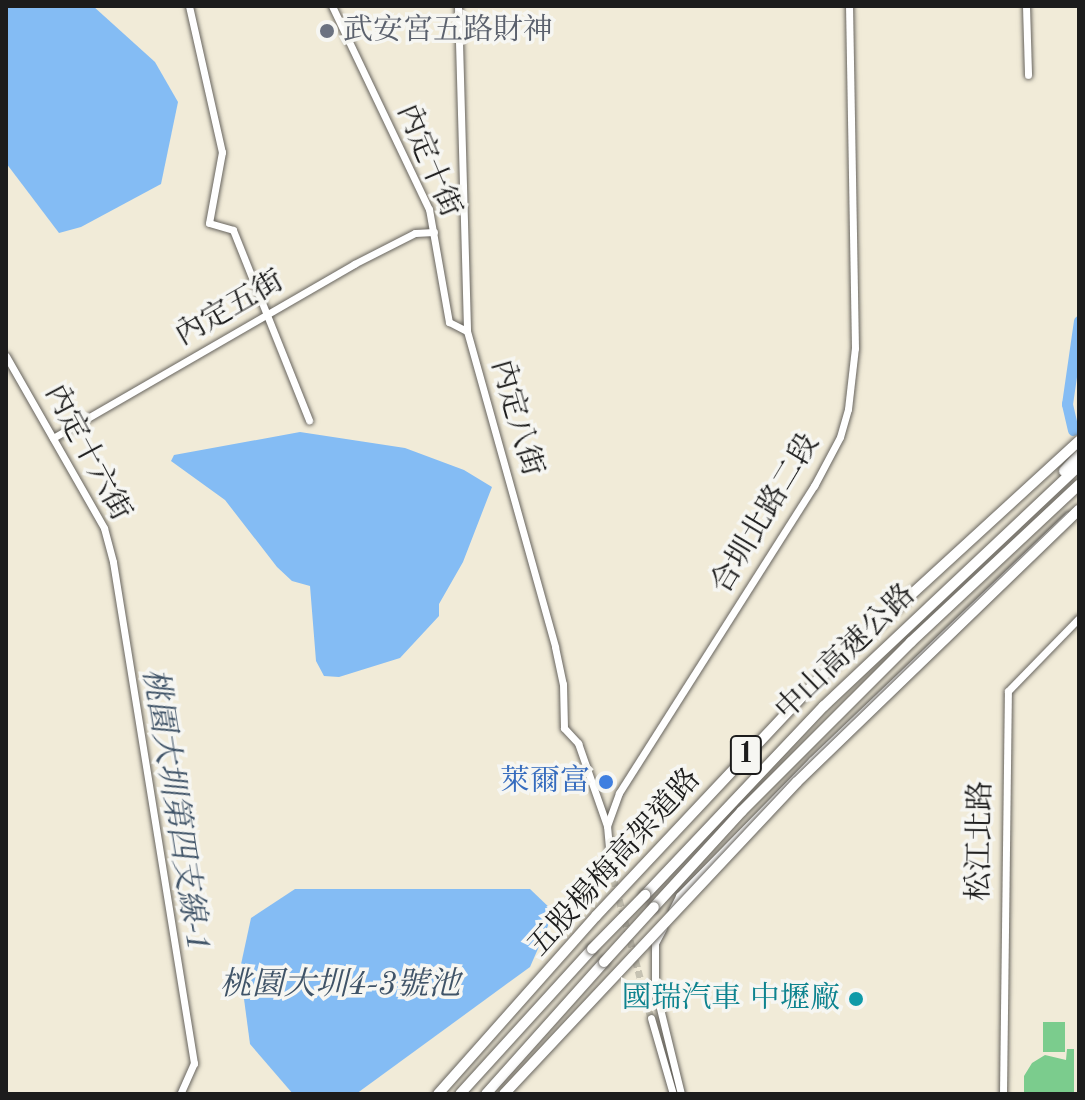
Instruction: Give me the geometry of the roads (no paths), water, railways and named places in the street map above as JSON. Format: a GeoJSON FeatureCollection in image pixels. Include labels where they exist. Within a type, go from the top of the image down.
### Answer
{"type":"FeatureCollection","features":[{"type":"Feature","properties":{"kind":"highway","name":"五股楊梅高架道路"},"geometry":{"type":"LineString","coordinates":[[438,1094],[613,897],[818,680],[1079,441]]}},
{"type":"Feature","properties":{"kind":"highway"},"geometry":{"type":"LineString","coordinates":[[1034,504],[1079,455]]}},
{"type":"Feature","properties":{"kind":"highway","name":"中山高速公路"},"geometry":{"type":"LineString","coordinates":[[460,1094],[592,949],[824,706],[1034,504],[1079,466]]}},
{"type":"Feature","properties":{"kind":"highway","name":"中山高速公路"},"geometry":{"type":"LineString","coordinates":[[486,1094],[742,811],[911,642],[1079,485]]}},
{"type":"Feature","properties":{"kind":"highway","name":"1"},"geometry":{"type":"LineString","coordinates":[[504,1094],[808,771],[1079,508]]}},
{"type":"Feature","properties":{"kind":"street"},"geometry":{"type":"LineString","coordinates":[[189,6],[222,152],[209,223],[233,230],[309,420]]}},
{"type":"Feature","properties":{"kind":"street","name":"內定十街"},"geometry":{"type":"LineString","coordinates":[[332,6],[429,209],[449,322],[467,331]]}},
{"type":"Feature","properties":{"kind":"street","name":"內定八街"},"geometry":{"type":"LineString","coordinates":[[458,6],[467,331],[555,647],[563,684],[564,728],[578,743],[607,826]]}},
{"type":"Feature","properties":{"kind":"street","name":"合圳北路二段"},"geometry":{"type":"LineString","coordinates":[[611,869],[607,826],[619,793],[840,437],[853,385],[855,348],[849,6]]}},
{"type":"Feature","properties":{"kind":"street"},"geometry":{"type":"LineString","coordinates":[[1026,6],[1028,75]]}},
{"type":"Feature","properties":{"kind":"street","name":"內定五街"},"geometry":{"type":"LineString","coordinates":[[53,438],[415,233],[434,232]]}},
{"type":"Feature","properties":{"kind":"street","name":"內定十六街"},"geometry":{"type":"LineString","coordinates":[[6,356],[10,371],[53,438],[105,532],[194,1063],[180,1094]]}},
{"type":"Feature","properties":{"kind":"street"},"geometry":{"type":"LineString","coordinates":[[681,1094],[653,966],[655,943],[679,896],[812,760],[1079,508]]}},
{"type":"Feature","properties":{"kind":"street","name":"松江北路"},"geometry":{"type":"LineString","coordinates":[[1003,1094],[1008,691],[1079,618]]}},
{"type":"Feature","properties":{"kind":"street"},"geometry":{"type":"LineString","coordinates":[[651,1018],[672,1092]]}},
{"type":"Feature","properties":{"kind":"street"},"geometry":{"type":"LineString","coordinates":[[672,1092],[675,1070]]}},
{"type":"Feature","properties":{"kind":"water"},"geometry":{"type":"Polygon","coordinates":[[[6,6],[93,6],[155,62],[178,102],[161,184],[81,227],[59,233],[6,163],[6,6]]]}},
{"type":"Feature","properties":{"kind":"water"},"geometry":{"type":"Polygon","coordinates":[[[300,432],[405,448],[464,470],[492,487],[463,562],[439,604],[439,616],[400,658],[339,677],[324,676],[316,661],[310,586],[292,581],[277,567],[225,500],[171,461],[174,455],[300,432]]]}},
{"type":"Feature","properties":{"kind":"water","name":"桃園大圳4-3號池"},"geometry":{"type":"Polygon","coordinates":[[[295,889],[530,889],[554,912],[530,967],[356,1094],[293,1094],[250,1044],[240,969],[251,918],[295,889]]]}},
{"type":"Feature","properties":{"kind":"waterway"},"geometry":{"type":"LineString","coordinates":[[1073,430],[1067,404],[1079,321]]}},
{"type":"Feature","properties":{"kind":"tunnel"},"geometry":{"type":"LineString","coordinates":[[611,869],[651,1018]]}},
{"type":"Feature","properties":{"kind":"place","name":"武安宮五路財神"},"geometry":{"type":"Point","coordinates":[327,31]}},
{"type":"Feature","properties":{"kind":"place","name":"萊爾富"},"geometry":{"type":"Point","coordinates":[606,782]}},
{"type":"Feature","properties":{"kind":"place","name":"國瑞汽車 中壢廠"},"geometry":{"type":"Point","coordinates":[856,999]}},
{"type":"Feature","properties":{"kind":"water label","name":"桃園大圳第四支線-1"},"geometry":{"type":"Point","coordinates":[174,810]}}]}
